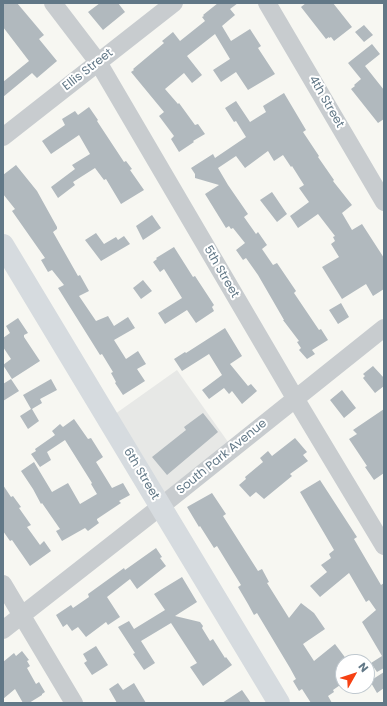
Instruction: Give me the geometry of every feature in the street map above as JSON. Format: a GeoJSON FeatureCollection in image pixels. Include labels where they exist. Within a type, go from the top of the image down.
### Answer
{"type":"FeatureCollection","features":[{"type":"Feature","properties":{"kind":"main road","name":"6th Street"},"geometry":{"type":"LineString","coordinates":[[3,245],[279,703]]}},
{"type":"Feature","properties":{"kind":"street","name":"5th Street"},"geometry":{"type":"LineString","coordinates":[[53,3],[98,62],[295,398],[384,546]]}},
{"type":"Feature","properties":{"kind":"street","name":"Ellis Street"},"geometry":{"type":"LineString","coordinates":[[3,137],[174,3]]}},
{"type":"Feature","properties":{"kind":"street","name":"4th Street"},"geometry":{"type":"LineString","coordinates":[[267,3],[384,202]]}},
{"type":"Feature","properties":{"kind":"street","name":"South Park Avenue"},"geometry":{"type":"LineString","coordinates":[[3,630],[384,328]]}},
{"type":"Feature","properties":{"kind":"street"},"geometry":{"type":"LineString","coordinates":[[3,584],[74,703]]}},
{"type":"Feature","properties":{"kind":"shaded area"},"geometry":{"type":"Polygon","coordinates":[[[177,370],[233,449],[160,507],[108,419],[177,370]]]}},
{"type":"Feature","properties":{"kind":"building"},"geometry":{"type":"Polygon","coordinates":[[[3,3],[17,3],[44,35],[39,39],[57,61],[37,78],[32,73],[3,97],[3,82],[29,61],[3,27],[3,3]]]}},
{"type":"Feature","properties":{"kind":"building"},"geometry":{"type":"Polygon","coordinates":[[[100,3],[118,3],[125,12],[103,30],[88,12],[100,3]]]}},
{"type":"Feature","properties":{"kind":"building"},"geometry":{"type":"Polygon","coordinates":[[[218,3],[238,3],[230,9],[235,15],[222,26],[231,41],[250,29],[261,46],[258,48],[275,74],[248,90],[236,72],[221,82],[213,70],[230,59],[215,34],[187,56],[202,75],[192,83],[184,73],[165,89],[178,104],[179,103],[195,125],[198,124],[205,134],[179,152],[171,139],[174,136],[159,116],[164,112],[131,72],[164,43],[162,41],[173,32],[180,41],[205,21],[202,17],[204,16],[203,15],[218,3]]]}},
{"type":"Feature","properties":{"kind":"building"},"geometry":{"type":"Polygon","coordinates":[[[306,3],[333,3],[352,27],[334,41],[331,37],[326,39],[301,7],[306,3]]]}},
{"type":"Feature","properties":{"kind":"building"},"geometry":{"type":"Polygon","coordinates":[[[364,25],[373,35],[364,42],[355,32],[364,25]]]}},
{"type":"Feature","properties":{"kind":"building"},"geometry":{"type":"Polygon","coordinates":[[[372,44],[380,54],[365,66],[384,90],[384,119],[378,123],[351,89],[361,79],[348,63],[372,44]]]}},
{"type":"Feature","properties":{"kind":"building"},"geometry":{"type":"Polygon","coordinates":[[[284,93],[306,130],[303,132],[319,156],[318,157],[334,180],[333,181],[352,205],[342,213],[352,230],[362,224],[384,258],[384,289],[373,296],[366,284],[342,299],[322,267],[339,257],[331,244],[335,241],[333,237],[335,236],[318,214],[298,228],[290,216],[309,202],[299,188],[304,185],[283,155],[274,161],[268,151],[245,168],[236,156],[218,168],[248,214],[244,217],[256,234],[258,232],[267,245],[262,249],[273,265],[277,263],[296,291],[294,293],[319,330],[321,329],[328,340],[312,350],[315,354],[307,359],[299,350],[301,348],[297,342],[299,341],[283,320],[258,275],[246,258],[243,260],[236,250],[245,243],[233,228],[231,229],[229,226],[226,228],[205,194],[219,185],[195,178],[195,174],[191,168],[213,154],[215,158],[246,137],[236,121],[234,122],[225,108],[236,101],[250,122],[266,112],[263,106],[284,93]]]}},
{"type":"Feature","properties":{"kind":"building"},"geometry":{"type":"Polygon","coordinates":[[[89,107],[124,162],[126,161],[132,169],[130,170],[144,190],[121,204],[106,179],[104,180],[95,168],[73,182],[75,185],[58,198],[51,187],[75,169],[72,165],[90,154],[79,135],[51,154],[42,141],[65,125],[62,119],[75,111],[78,115],[89,107]]]}},
{"type":"Feature","properties":{"kind":"building"},"geometry":{"type":"Polygon","coordinates":[[[16,165],[37,191],[57,227],[57,229],[53,232],[78,276],[80,275],[89,291],[79,296],[96,321],[108,316],[114,326],[128,317],[135,328],[114,340],[126,359],[138,351],[146,364],[137,369],[145,381],[123,395],[115,383],[116,382],[111,373],[113,372],[102,354],[100,355],[58,288],[64,285],[52,270],[48,272],[41,260],[45,258],[12,211],[15,209],[3,194],[3,175],[16,165]]]}},
{"type":"Feature","properties":{"kind":"building"},"geometry":{"type":"Polygon","coordinates":[[[272,192],[287,214],[277,222],[260,200],[272,192]]]}},
{"type":"Feature","properties":{"kind":"building"},"geometry":{"type":"Polygon","coordinates":[[[152,215],[161,228],[143,240],[136,226],[152,215]]]}},
{"type":"Feature","properties":{"kind":"building"},"geometry":{"type":"Polygon","coordinates":[[[96,233],[104,244],[116,237],[118,240],[124,236],[130,244],[101,261],[85,240],[96,233]]]}},
{"type":"Feature","properties":{"kind":"building"},"geometry":{"type":"Polygon","coordinates":[[[174,247],[193,277],[195,276],[214,305],[212,307],[214,311],[196,323],[187,310],[165,324],[158,313],[182,298],[164,269],[160,272],[153,262],[157,259],[156,258],[174,247]]]}},
{"type":"Feature","properties":{"kind":"building"},"geometry":{"type":"Polygon","coordinates":[[[143,280],[152,291],[141,299],[133,288],[143,280]]]}},
{"type":"Feature","properties":{"kind":"building"},"geometry":{"type":"Polygon","coordinates":[[[341,303],[349,317],[338,324],[329,310],[341,303]]]}},
{"type":"Feature","properties":{"kind":"building"},"geometry":{"type":"Polygon","coordinates":[[[18,318],[28,333],[24,335],[24,337],[40,361],[12,379],[3,365],[11,359],[3,347],[3,338],[10,333],[6,326],[18,318]]]}},
{"type":"Feature","properties":{"kind":"building"},"geometry":{"type":"Polygon","coordinates":[[[225,328],[242,356],[230,364],[248,386],[251,384],[257,391],[242,404],[232,391],[229,394],[224,388],[209,399],[202,390],[222,375],[209,354],[182,371],[174,359],[225,328]]]}},
{"type":"Feature","properties":{"kind":"building"},"geometry":{"type":"Polygon","coordinates":[[[373,366],[384,378],[384,386],[375,393],[363,378],[365,376],[363,374],[373,366]]]}},
{"type":"Feature","properties":{"kind":"building"},"geometry":{"type":"Polygon","coordinates":[[[11,379],[19,391],[3,401],[3,384],[11,379]]]}},
{"type":"Feature","properties":{"kind":"building"},"geometry":{"type":"Polygon","coordinates":[[[51,379],[57,390],[40,399],[42,403],[32,409],[39,421],[28,429],[20,416],[31,409],[23,395],[51,379]]]}},
{"type":"Feature","properties":{"kind":"building"},"geometry":{"type":"Polygon","coordinates":[[[342,390],[356,408],[344,418],[330,400],[342,390]]]}},
{"type":"Feature","properties":{"kind":"building"},"geometry":{"type":"Polygon","coordinates":[[[384,409],[384,473],[374,480],[365,467],[367,466],[349,439],[357,434],[353,430],[384,409]]]}},
{"type":"Feature","properties":{"kind":"building"},"geometry":{"type":"Polygon","coordinates":[[[203,413],[218,432],[167,475],[152,457],[186,430],[184,427],[203,413]]]}},
{"type":"Feature","properties":{"kind":"building"},"geometry":{"type":"Polygon","coordinates":[[[74,419],[88,439],[91,438],[103,457],[96,462],[112,488],[123,483],[130,495],[119,501],[121,503],[97,519],[99,523],[88,531],[85,528],[62,541],[56,531],[60,529],[42,503],[41,504],[21,471],[34,462],[52,492],[68,483],[80,504],[97,494],[91,484],[92,483],[65,440],[47,452],[51,460],[40,467],[31,454],[36,451],[35,449],[55,435],[52,431],[60,424],[63,427],[74,419]]]}},
{"type":"Feature","properties":{"kind":"building"},"geometry":{"type":"Polygon","coordinates":[[[295,438],[307,452],[303,455],[308,461],[290,474],[292,476],[264,499],[256,492],[250,497],[239,485],[246,479],[245,477],[263,462],[260,458],[268,451],[272,456],[295,438]]]}},
{"type":"Feature","properties":{"kind":"building"},"geometry":{"type":"Polygon","coordinates":[[[320,480],[357,537],[354,539],[381,585],[384,583],[384,668],[377,672],[375,669],[375,660],[382,656],[362,622],[376,610],[369,600],[366,602],[349,573],[320,597],[310,586],[327,572],[321,565],[331,558],[329,554],[334,550],[300,492],[320,480]]]}},
{"type":"Feature","properties":{"kind":"building"},"geometry":{"type":"Polygon","coordinates":[[[3,485],[11,497],[13,496],[21,507],[19,508],[31,525],[27,527],[40,545],[44,541],[51,551],[30,566],[12,540],[10,541],[3,531],[3,485]]]}},
{"type":"Feature","properties":{"kind":"building"},"geometry":{"type":"Polygon","coordinates":[[[212,493],[226,514],[223,516],[258,571],[262,569],[269,582],[267,583],[289,618],[301,603],[314,613],[325,629],[303,644],[314,661],[335,644],[342,654],[335,654],[335,689],[333,690],[334,692],[328,696],[332,703],[311,703],[302,689],[299,691],[293,681],[296,679],[290,668],[257,613],[254,615],[238,587],[241,585],[217,546],[214,548],[187,507],[212,493]]]}},
{"type":"Feature","properties":{"kind":"building"},"geometry":{"type":"Polygon","coordinates":[[[156,548],[162,557],[160,558],[166,566],[137,589],[130,579],[107,597],[120,617],[108,625],[106,622],[86,637],[78,627],[72,631],[67,624],[63,627],[56,615],[71,605],[73,608],[89,597],[88,594],[124,568],[125,570],[156,548]]]}},
{"type":"Feature","properties":{"kind":"building"},"geometry":{"type":"Polygon","coordinates":[[[182,577],[197,602],[175,616],[200,622],[210,641],[213,639],[225,658],[226,657],[232,665],[203,686],[190,667],[197,663],[171,623],[141,641],[155,663],[144,670],[118,627],[129,621],[134,629],[165,610],[154,594],[182,577]]]}},
{"type":"Feature","properties":{"kind":"building"},"geometry":{"type":"Polygon","coordinates":[[[96,646],[108,665],[92,675],[84,663],[87,661],[83,654],[96,646]]]}},
{"type":"Feature","properties":{"kind":"building"},"geometry":{"type":"Polygon","coordinates":[[[22,651],[29,660],[27,661],[30,666],[27,668],[36,684],[39,682],[45,692],[29,703],[23,703],[15,689],[3,699],[3,662],[14,653],[16,656],[22,651]]]}},
{"type":"Feature","properties":{"kind":"building"},"geometry":{"type":"Polygon","coordinates":[[[384,672],[384,688],[377,693],[375,690],[375,678],[384,672]]]}},
{"type":"Feature","properties":{"kind":"building"},"geometry":{"type":"Polygon","coordinates":[[[118,683],[123,690],[134,683],[146,703],[117,703],[109,689],[118,683]]]}},
{"type":"Feature","properties":{"kind":"building"},"geometry":{"type":"Polygon","coordinates":[[[242,690],[251,703],[222,703],[242,690]]]}}]}
